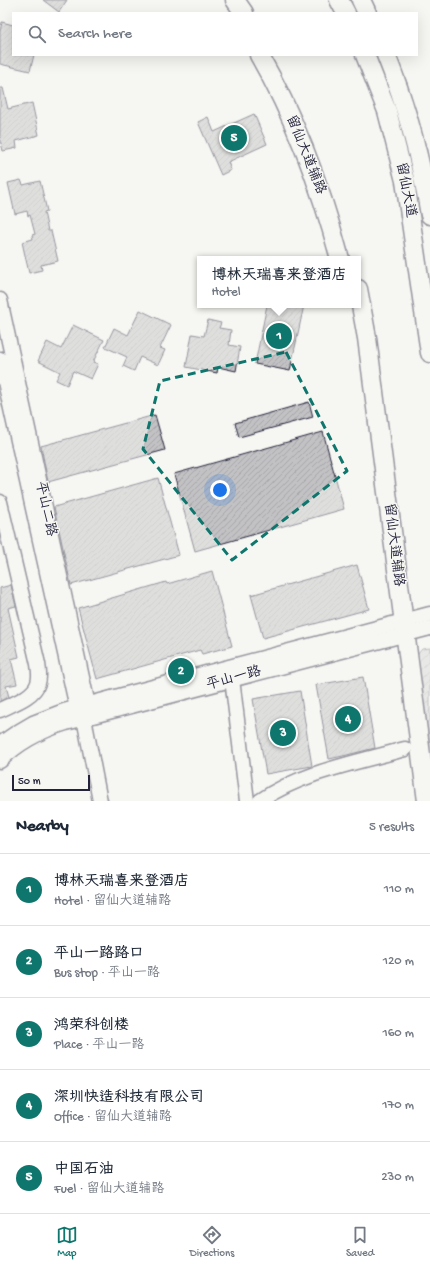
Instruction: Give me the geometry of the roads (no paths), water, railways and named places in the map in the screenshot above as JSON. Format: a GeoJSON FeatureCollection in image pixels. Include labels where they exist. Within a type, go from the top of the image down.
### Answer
{"type":"FeatureCollection","features":[{"type":"Feature","properties":{"kind":"main road"},"geometry":{"type":"LineString","coordinates":[[224,0],[232,12]]}},
{"type":"Feature","properties":{"kind":"main road"},"geometry":{"type":"LineString","coordinates":[[235,0],[243,12]]}},
{"type":"Feature","properties":{"kind":"main road"},"geometry":{"type":"LineString","coordinates":[[339,0],[345,12]]}},
{"type":"Feature","properties":{"kind":"main road"},"geometry":{"type":"LineString","coordinates":[[361,0],[367,12]]}},
{"type":"Feature","properties":{"kind":"main road","name":"留仙大道辅路"},"geometry":{"type":"LineString","coordinates":[[260,56],[282,98],[311,164],[329,218],[339,256]]}},
{"type":"Feature","properties":{"kind":"main road","name":"留仙大道辅路"},"geometry":{"type":"LineString","coordinates":[[271,56],[298,109],[319,157],[338,212],[350,256]]}},
{"type":"Feature","properties":{"kind":"main road","name":"留仙大道"},"geometry":{"type":"LineString","coordinates":[[365,56],[387,110],[405,180],[430,354]]}},
{"type":"Feature","properties":{"kind":"main road","name":"留仙大道"},"geometry":{"type":"LineString","coordinates":[[386,56],[406,111],[416,145],[425,183],[430,215]]}},
{"type":"Feature","properties":{"kind":"main road","name":"留仙大道辅路"},"geometry":{"type":"LineString","coordinates":[[361,305],[367,338],[398,630],[406,741],[415,801]]}},
{"type":"Feature","properties":{"kind":"main road","name":"留仙大道辅路"},"geometry":{"type":"LineString","coordinates":[[351,308],[398,630],[427,801]]}},
{"type":"Feature","properties":{"kind":"street","name":"平山二路"},"geometry":{"type":"LineString","coordinates":[[0,300],[6,373],[83,710],[100,801]]}},
{"type":"Feature","properties":{"kind":"street","name":"平山二路"},"geometry":{"type":"LineString","coordinates":[[0,360],[6,373]]}},
{"type":"Feature","properties":{"kind":"street"},"geometry":{"type":"LineString","coordinates":[[0,502],[38,664],[39,675],[38,683],[29,696],[0,710]]}},
{"type":"Feature","properties":{"kind":"street","name":"平山一路"},"geometry":{"type":"LineString","coordinates":[[0,744],[16,733],[49,716],[232,679],[398,630],[430,614]]}},
{"type":"Feature","properties":{"kind":"street","name":"平山一路"},"geometry":{"type":"LineString","coordinates":[[0,761],[19,744],[83,710],[398,630],[430,628]]}},
{"type":"Feature","properties":{"kind":"street"},"geometry":{"type":"LineString","coordinates":[[232,679],[247,801]]}},
{"type":"Feature","properties":{"kind":"street"},"geometry":{"type":"LineString","coordinates":[[260,801],[268,795],[303,778],[405,749]]}},
{"type":"Feature","properties":{"kind":"place","name":"中国石油"},"geometry":{"type":"Point","coordinates":[234,138]}},
{"type":"Feature","properties":{"kind":"place","name":"博林天瑞喜来登酒店"},"geometry":{"type":"Point","coordinates":[279,336]}},
{"type":"Feature","properties":{"kind":"place","name":"平山一路路口"},"geometry":{"type":"Point","coordinates":[181,671]}},
{"type":"Feature","properties":{"kind":"place","name":"深圳快造科技有限公司"},"geometry":{"type":"Point","coordinates":[348,719]}},
{"type":"Feature","properties":{"kind":"place","name":"鸿荣科创楼"},"geometry":{"type":"Point","coordinates":[283,733]}}]}
